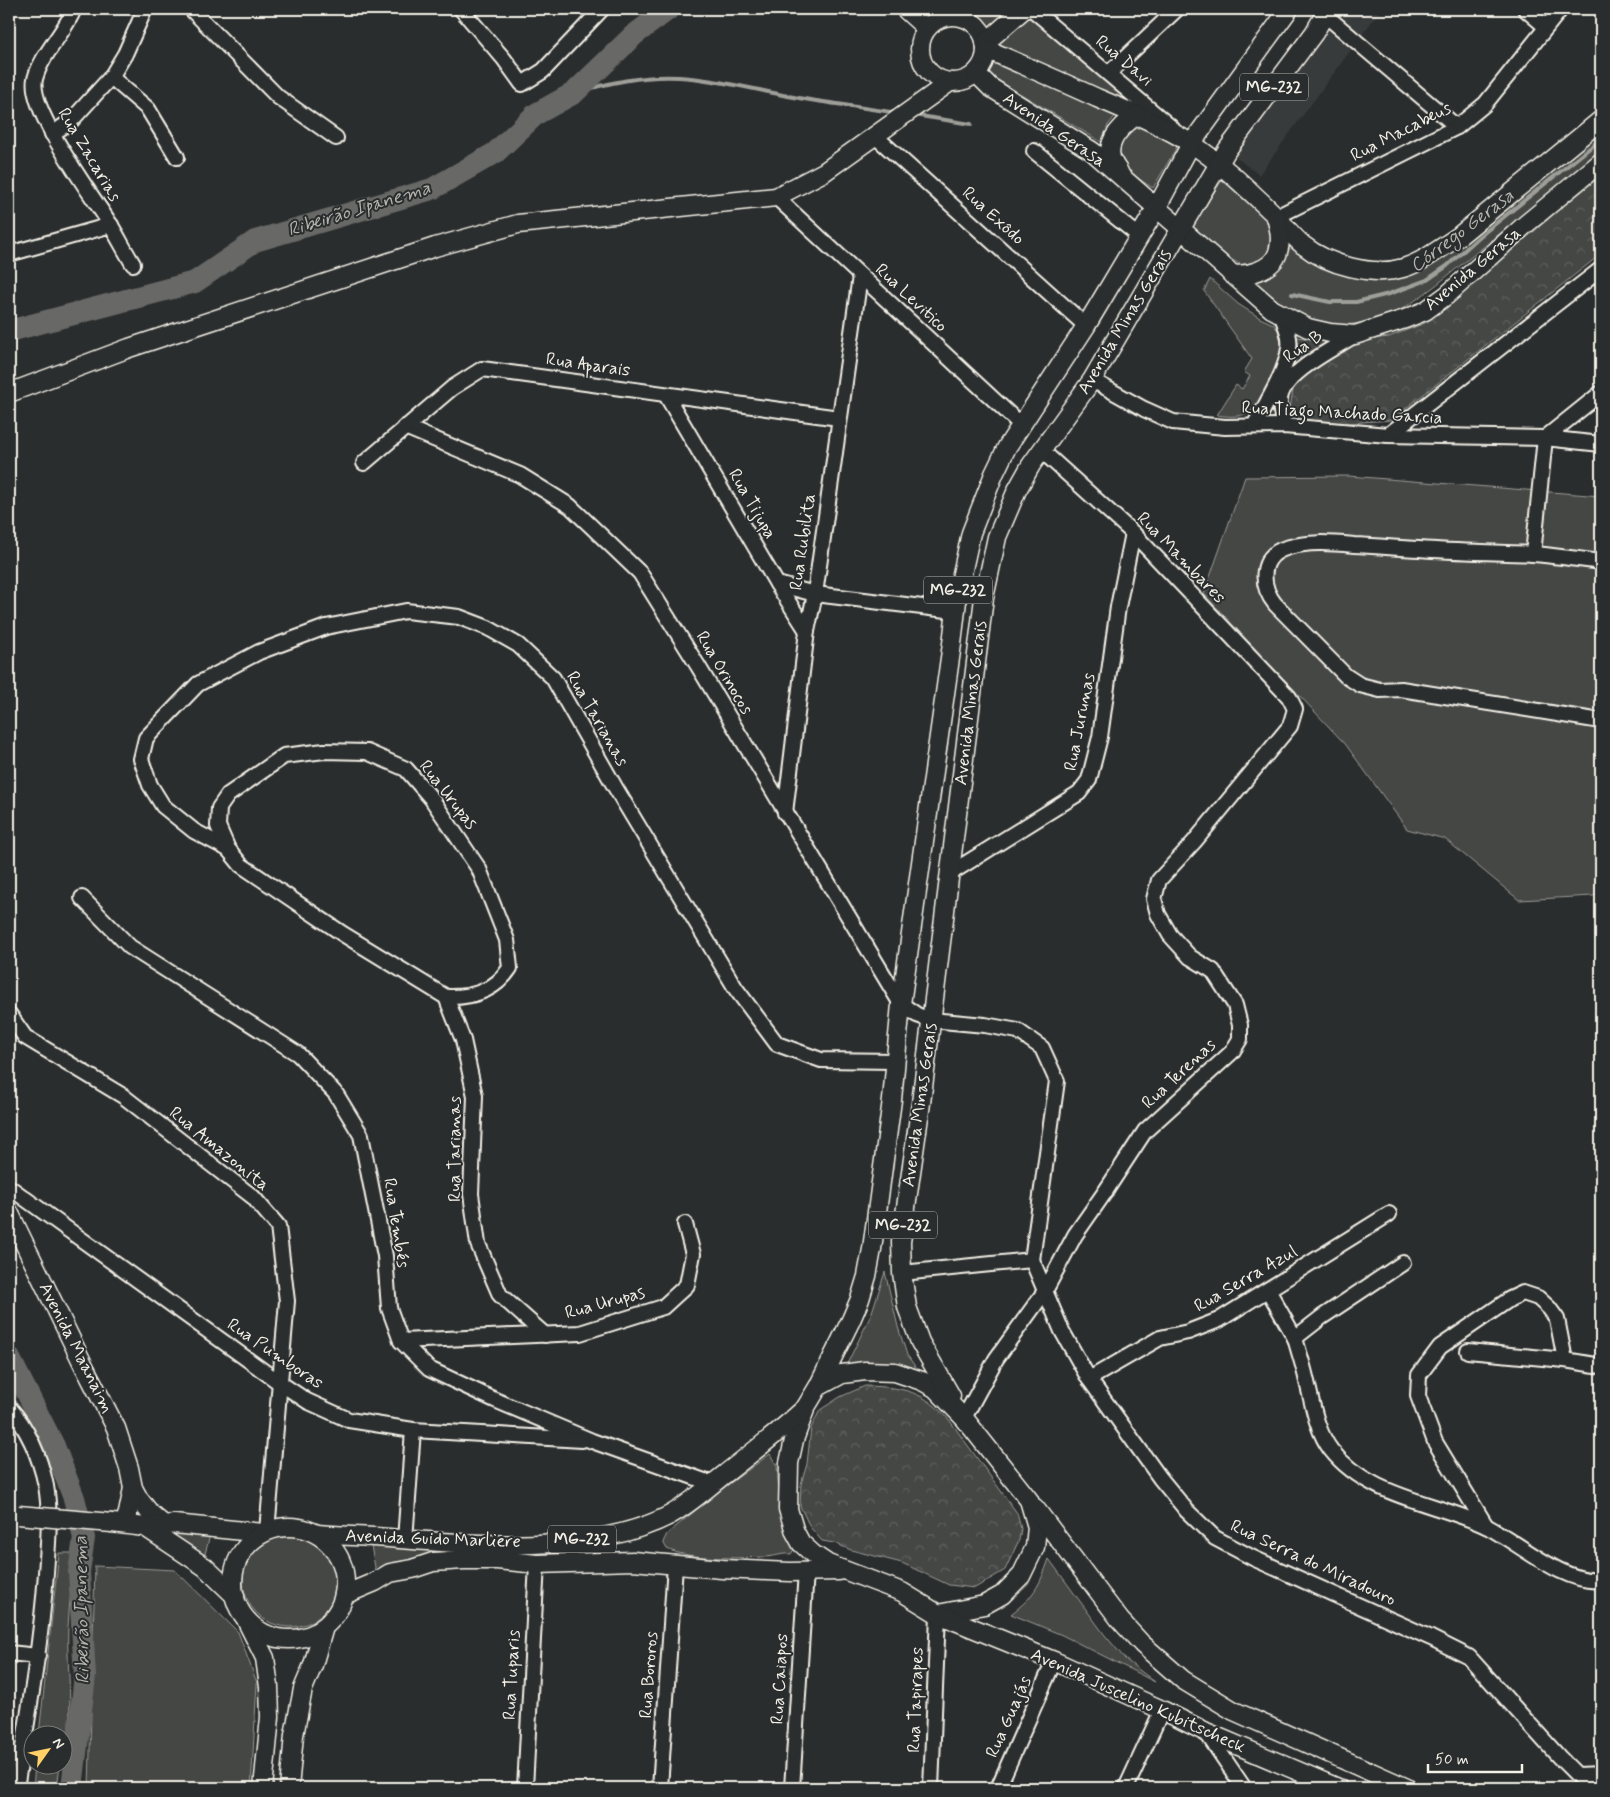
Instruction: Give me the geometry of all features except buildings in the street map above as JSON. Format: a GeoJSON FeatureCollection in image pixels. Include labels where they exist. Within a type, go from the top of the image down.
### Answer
{"type":"FeatureCollection","features":[{"type":"Feature","properties":{"kind":"main road"},"geometry":{"type":"LineString","coordinates":[[905,9],[936,16],[961,16],[971,20],[979,28],[986,46],[985,58],[976,73],[968,78],[950,82],[941,80],[933,75],[922,60],[920,44],[936,16]]}},
{"type":"Feature","properties":{"kind":"main road"},"geometry":{"type":"LineString","coordinates":[[986,46],[1024,9]]}},
{"type":"Feature","properties":{"kind":"main road","name":"Avenida Minas Gerais"},"geometry":{"type":"LineString","coordinates":[[818,1387],[860,1299],[872,1249],[892,1100],[902,1004],[955,611],[963,561],[970,533],[994,474],[1021,425],[1086,326],[1191,144],[1289,9]]}},
{"type":"Feature","properties":{"kind":"main road","name":"Avenida Minas Gerais"},"geometry":{"type":"LineString","coordinates":[[964,1418],[920,1342],[907,1307],[902,1273],[901,1242],[984,598],[991,561],[997,538],[1017,490],[1041,450],[1092,380],[1218,164],[1314,33],[1326,11]]}},
{"type":"Feature","properties":{"kind":"main road","name":"Avenida Gerasa"},"geometry":{"type":"LineString","coordinates":[[986,46],[1162,126],[1218,164],[1276,216],[1304,246],[1327,260],[1349,267],[1374,271],[1390,272],[1406,268],[1458,236],[1601,120]]}},
{"type":"Feature","properties":{"kind":"main road","name":"Avenida Gerasa"},"geometry":{"type":"LineString","coordinates":[[976,73],[990,87],[1092,151],[1272,309],[1308,328],[1330,333],[1355,335],[1425,311],[1447,295],[1526,224],[1601,162]]}},
{"type":"Feature","properties":{"kind":"main road"},"geometry":{"type":"LineString","coordinates":[[9,393],[138,345],[435,247],[518,224],[776,197],[824,172],[950,82]]}},
{"type":"Feature","properties":{"kind":"main road"},"geometry":{"type":"LineString","coordinates":[[1121,177],[1111,158],[1111,148],[1116,134],[1124,124],[1137,115]]}},
{"type":"Feature","properties":{"kind":"main road"},"geometry":{"type":"LineString","coordinates":[[1230,274],[1240,276],[1255,272],[1273,261],[1278,254],[1279,248],[1280,233],[1276,216]]}},
{"type":"Feature","properties":{"kind":"main road","name":"Avenida Maanaim"},"geometry":{"type":"LineString","coordinates":[[9,1212],[116,1428],[129,1468],[133,1488],[144,1507],[164,1525]]}},
{"type":"Feature","properties":{"kind":"main road"},"geometry":{"type":"LineString","coordinates":[[818,1387],[842,1374],[865,1371],[895,1372],[922,1380],[935,1388],[964,1418]]}},
{"type":"Feature","properties":{"kind":"main road","name":"MG-232"},"geometry":{"type":"LineString","coordinates":[[818,1387],[806,1407],[794,1440],[789,1463],[788,1509],[795,1532],[801,1543],[812,1554],[828,1564],[902,1592],[938,1614],[984,1605],[1002,1595],[1021,1576],[1035,1547],[1037,1528],[1029,1500],[964,1418]]}},
{"type":"Feature","properties":{"kind":"main road","name":"Avenida Guido Marliere"},"geometry":{"type":"LineString","coordinates":[[317,1534],[464,1544],[553,1543],[613,1534],[655,1522],[671,1514],[771,1439],[806,1407]]}},
{"type":"Feature","properties":{"kind":"main road","name":"Avenida Maanaim"},"geometry":{"type":"LineString","coordinates":[[118,1524],[128,1513],[133,1488]]}},
{"type":"Feature","properties":{"kind":"main road","name":"Avenida Juscelino Kubitscheck"},"geometry":{"type":"LineString","coordinates":[[1029,1500],[1120,1620],[1142,1644],[1184,1680],[1234,1711],[1407,1788]]}},
{"type":"Feature","properties":{"kind":"main road"},"geometry":{"type":"LineString","coordinates":[[14,1514],[145,1527],[164,1525],[265,1532]]}},
{"type":"Feature","properties":{"kind":"main road"},"geometry":{"type":"LineString","coordinates":[[145,1527],[205,1567],[235,1596]]}},
{"type":"Feature","properties":{"kind":"main road","name":"MG-232"},"geometry":{"type":"LineString","coordinates":[[242,1613],[258,1630],[280,1638],[303,1638],[324,1628],[337,1613],[344,1595],[345,1578],[340,1560],[331,1546],[317,1534],[293,1527],[265,1532],[250,1542],[241,1553],[235,1567],[233,1582],[235,1596],[242,1613],[265,1658],[269,1687],[270,1717],[263,1788]]}},
{"type":"Feature","properties":{"kind":"main road","name":"Avenida Guido Marliere"},"geometry":{"type":"LineString","coordinates":[[344,1595],[375,1582],[390,1573],[412,1569],[433,1562],[497,1560],[537,1564],[633,1561],[722,1569],[844,1571]]}},
{"type":"Feature","properties":{"kind":"main road","name":"Avenida Juscelino Kubitscheck"},"geometry":{"type":"LineString","coordinates":[[938,1614],[1054,1662],[1162,1710],[1206,1732],[1338,1788]]}},
{"type":"Feature","properties":{"kind":"main road","name":"MG-232"},"geometry":{"type":"LineString","coordinates":[[289,1788],[294,1735],[303,1689],[313,1665],[324,1628]]}},
{"type":"Feature","properties":{"kind":"street","name":"Rua Zacarias"},"geometry":{"type":"LineString","coordinates":[[74,9],[69,22],[42,61],[35,82],[40,107],[52,134],[133,264]]}},
{"type":"Feature","properties":{"kind":"street"},"geometry":{"type":"LineString","coordinates":[[52,134],[71,121],[111,76],[125,54],[145,9]]}},
{"type":"Feature","properties":{"kind":"street"},"geometry":{"type":"LineString","coordinates":[[190,9],[278,97],[336,138]]}},
{"type":"Feature","properties":{"kind":"street"},"geometry":{"type":"LineString","coordinates":[[461,9],[504,59],[522,84],[542,70],[602,9]]}},
{"type":"Feature","properties":{"kind":"street","name":"Rua Davi"},"geometry":{"type":"LineString","coordinates":[[1032,9],[1191,144]]}},
{"type":"Feature","properties":{"kind":"street"},"geometry":{"type":"LineString","coordinates":[[1109,73],[1177,9]]}},
{"type":"Feature","properties":{"kind":"street"},"geometry":{"type":"LineString","coordinates":[[1525,9],[1546,26]]}},
{"type":"Feature","properties":{"kind":"street","name":"Rua Macabeus"},"geometry":{"type":"LineString","coordinates":[[1276,216],[1456,127],[1485,104],[1561,9]]}},
{"type":"Feature","properties":{"kind":"street"},"geometry":{"type":"LineString","coordinates":[[1326,11],[1456,127]]}},
{"type":"Feature","properties":{"kind":"street"},"geometry":{"type":"LineString","coordinates":[[111,76],[148,109],[177,157]]}},
{"type":"Feature","properties":{"kind":"street","name":"Rua Exôdo"},"geometry":{"type":"LineString","coordinates":[[874,135],[1086,326]]}},
{"type":"Feature","properties":{"kind":"street"},"geometry":{"type":"LineString","coordinates":[[1034,151],[1139,236]]}},
{"type":"Feature","properties":{"kind":"street","name":"Rua Levitico"},"geometry":{"type":"LineString","coordinates":[[776,197],[1021,425]]}},
{"type":"Feature","properties":{"kind":"street"},"geometry":{"type":"LineString","coordinates":[[9,254],[110,225]]}},
{"type":"Feature","properties":{"kind":"street"},"geometry":{"type":"LineString","coordinates":[[1388,435],[1601,269]]}},
{"type":"Feature","properties":{"kind":"street","name":"Rua Rubilita"},"geometry":{"type":"LineString","coordinates":[[785,813],[807,631],[815,594],[860,276]]}},
{"type":"Feature","properties":{"kind":"street","name":"Rua B"},"geometry":{"type":"LineString","coordinates":[[1254,426],[1271,395],[1289,347],[1288,330],[1281,314]]}},
{"type":"Feature","properties":{"kind":"street","name":"Rua B"},"geometry":{"type":"LineString","coordinates":[[1284,426],[1280,406],[1280,398],[1284,387],[1300,370],[1355,335]]}},
{"type":"Feature","properties":{"kind":"street","name":"Rua Aparais"},"geometry":{"type":"LineString","coordinates":[[364,463],[452,388],[482,369],[839,418]]}},
{"type":"Feature","properties":{"kind":"street","name":"Rua Tiago Machado Garcia"},"geometry":{"type":"LineString","coordinates":[[1092,380],[1144,409],[1173,422],[1225,427],[1284,426],[1388,435],[1545,438],[1601,444]]}},
{"type":"Feature","properties":{"kind":"street"},"geometry":{"type":"LineString","coordinates":[[1533,554],[1545,438],[1601,393]]}},
{"type":"Feature","properties":{"kind":"street","name":"Rua Tijupa"},"geometry":{"type":"LineString","coordinates":[[666,395],[777,584],[807,631]]}},
{"type":"Feature","properties":{"kind":"street","name":"Rua Orinocos"},"geometry":{"type":"LineString","coordinates":[[405,427],[520,475],[570,506],[640,573],[902,1004],[917,1014],[931,1020]]}},
{"type":"Feature","properties":{"kind":"street","name":"Rua Mambares"},"geometry":{"type":"LineString","coordinates":[[1041,450],[1133,533],[1289,697]]}},
{"type":"Feature","properties":{"kind":"street","name":"Rua Jurunas"},"geometry":{"type":"LineString","coordinates":[[949,874],[1079,794],[1088,780],[1100,737],[1118,607],[1133,533]]}},
{"type":"Feature","properties":{"kind":"street"},"geometry":{"type":"LineString","coordinates":[[1601,562],[1533,554],[1455,552],[1316,542],[1285,548],[1275,554],[1268,562],[1264,573],[1264,584],[1268,595],[1275,604],[1346,676],[1360,685],[1380,690],[1401,689],[1601,720]]}},
{"type":"Feature","properties":{"kind":"street"},"geometry":{"type":"LineString","coordinates":[[777,584],[815,594],[955,611]]}},
{"type":"Feature","properties":{"kind":"street","name":"Rua Tarianas"},"geometry":{"type":"LineString","coordinates":[[228,849],[194,831],[163,806],[150,785],[141,759],[146,738],[198,684],[259,652],[326,628],[406,611],[459,617],[488,628],[518,645],[553,678],[615,787],[736,989],[777,1044],[821,1060],[895,1061]]}},
{"type":"Feature","properties":{"kind":"street","name":"Rua Terenas"},"geometry":{"type":"LineString","coordinates":[[964,1418],[996,1359],[1046,1291],[1075,1235],[1106,1192],[1145,1130],[1232,1052],[1240,1039],[1240,1025],[1235,1005],[1227,991],[1213,971],[1190,957],[1170,935],[1158,914],[1154,900],[1159,880],[1194,842],[1290,726],[1295,709],[1289,697]]}},
{"type":"Feature","properties":{"kind":"street","name":"Rua Urupas"},"geometry":{"type":"LineString","coordinates":[[219,808],[228,795],[284,756],[324,751],[366,752],[406,769],[431,798],[479,869],[507,940],[510,968],[503,979],[489,989],[462,998],[446,997]]}},
{"type":"Feature","properties":{"kind":"street","name":"Rua Tarianas"},"geometry":{"type":"LineString","coordinates":[[219,808],[218,826],[228,849],[241,864],[309,912],[446,997],[463,1040],[475,1096],[471,1194],[478,1244],[500,1295],[545,1335]]}},
{"type":"Feature","properties":{"kind":"street","name":"Rua Tembés"},"geometry":{"type":"LineString","coordinates":[[82,898],[130,947],[298,1054],[336,1094],[361,1135],[385,1256],[389,1308],[401,1341],[429,1369],[592,1441],[713,1484]]}},
{"type":"Feature","properties":{"kind":"street","name":"Rua Amazonita"},"geometry":{"type":"LineString","coordinates":[[9,1014],[25,1037],[123,1096],[253,1197],[278,1226],[288,1301],[265,1532]]}},
{"type":"Feature","properties":{"kind":"street"},"geometry":{"type":"LineString","coordinates":[[902,1273],[1032,1260],[1057,1082],[1042,1048],[1018,1031],[986,1025],[931,1020]]}},
{"type":"Feature","properties":{"kind":"street","name":"Rua Pumboras"},"geometry":{"type":"LineString","coordinates":[[9,1187],[280,1383],[307,1401],[349,1420],[413,1430],[592,1441]]}},
{"type":"Feature","properties":{"kind":"street","name":"Rua Serra Azul"},"geometry":{"type":"LineString","coordinates":[[1089,1380],[1160,1338],[1188,1332],[1219,1320],[1389,1214]]}},
{"type":"Feature","properties":{"kind":"street","name":"Rua Urupas"},"geometry":{"type":"LineString","coordinates":[[401,1341],[580,1333],[663,1307],[687,1285],[693,1254],[685,1224]]}},
{"type":"Feature","properties":{"kind":"street","name":"Rua Serra do Miradouro"},"geometry":{"type":"LineString","coordinates":[[1032,1260],[1062,1331],[1089,1380],[1160,1478],[1187,1511],[1215,1538],[1253,1558],[1469,1657],[1559,1757],[1590,1788]]}},
{"type":"Feature","properties":{"kind":"street"},"geometry":{"type":"LineString","coordinates":[[1294,1338],[1403,1263]]}},
{"type":"Feature","properties":{"kind":"street"},"geometry":{"type":"LineString","coordinates":[[1268,1290],[1294,1338],[1321,1432],[1330,1449],[1347,1467],[1382,1487],[1486,1526],[1528,1553],[1574,1577],[1594,1581],[1601,1580]]}},
{"type":"Feature","properties":{"kind":"street"},"geometry":{"type":"LineString","coordinates":[[1486,1526],[1435,1442],[1418,1396],[1419,1375],[1440,1347],[1510,1299],[1524,1293],[1538,1298],[1557,1319],[1566,1360]]}},
{"type":"Feature","properties":{"kind":"street"},"geometry":{"type":"LineString","coordinates":[[1468,1351],[1566,1360],[1601,1366]]}},
{"type":"Feature","properties":{"kind":"street"},"geometry":{"type":"LineString","coordinates":[[9,1407],[21,1422],[38,1456],[46,1486],[49,1518],[38,1656],[16,1788]]}},
{"type":"Feature","properties":{"kind":"street"},"geometry":{"type":"LineString","coordinates":[[405,1540],[413,1430]]}},
{"type":"Feature","properties":{"kind":"street","name":"Rua Tuparis"},"geometry":{"type":"LineString","coordinates":[[525,1788],[537,1564]]}},
{"type":"Feature","properties":{"kind":"street","name":"Rua Bororos"},"geometry":{"type":"LineString","coordinates":[[660,1788],[675,1565]]}},
{"type":"Feature","properties":{"kind":"street","name":"Rua Caiapos"},"geometry":{"type":"LineString","coordinates":[[792,1788],[806,1571]]}},
{"type":"Feature","properties":{"kind":"street","name":"Rua Tapirapes"},"geometry":{"type":"LineString","coordinates":[[931,1788],[938,1614]]}},
{"type":"Feature","properties":{"kind":"street"},"geometry":{"type":"LineString","coordinates":[[9,1653],[38,1656]]}},
{"type":"Feature","properties":{"kind":"street","name":"Rua Guajás"},"geometry":{"type":"LineString","coordinates":[[998,1788],[1054,1662]]}},
{"type":"Feature","properties":{"kind":"street"},"geometry":{"type":"LineString","coordinates":[[1126,1788],[1162,1710]]}},
{"type":"Feature","properties":{"kind":"street"},"geometry":{"type":"LineString","coordinates":[[1206,1732],[1244,1788]]}},
{"type":"Feature","properties":{"kind":"street"},"geometry":{"type":"LineString","coordinates":[[1578,1775],[1601,1774]]}},
{"type":"Feature","properties":{"kind":"shaded area"},"geometry":{"type":"Polygon","coordinates":[[[1328,9],[1381,9],[1259,175],[1233,155],[1328,9]]]}},
{"type":"Feature","properties":{"kind":"green space"},"geometry":{"type":"Polygon","coordinates":[[[964,9],[1016,9],[989,32],[964,9]]]}},
{"type":"Feature","properties":{"kind":"green space"},"geometry":{"type":"Polygon","coordinates":[[[1031,12],[1137,109],[995,43],[1031,12]]]}},
{"type":"Feature","properties":{"kind":"green space"},"geometry":{"type":"Polygon","coordinates":[[[985,56],[1117,114],[1108,125],[1103,143],[974,66],[985,56]]]}},
{"type":"Feature","properties":{"kind":"green space"},"geometry":{"type":"Polygon","coordinates":[[[1143,127],[1178,145],[1153,188],[1127,168],[1120,155],[1119,148],[1125,134],[1143,127]]]}},
{"type":"Feature","properties":{"kind":"green space"},"geometry":{"type":"Polygon","coordinates":[[[1601,131],[1601,150],[1591,160],[1435,286],[1399,311],[1381,318],[1354,324],[1312,324],[1287,315],[1252,284],[1273,273],[1286,241],[1318,264],[1334,272],[1362,276],[1461,243],[1579,151],[1601,131]]]}},
{"type":"Feature","properties":{"kind":"green space"},"geometry":{"type":"Polygon","coordinates":[[[1601,176],[1601,254],[1391,420],[1305,426],[1292,419],[1289,414],[1294,384],[1354,341],[1389,337],[1425,323],[1601,176]]]}},
{"type":"Feature","properties":{"kind":"green space"},"geometry":{"type":"Polygon","coordinates":[[[1222,180],[1269,222],[1273,232],[1271,252],[1254,264],[1243,265],[1238,263],[1192,227],[1222,180]]]}},
{"type":"Feature","properties":{"kind":"green space"},"geometry":{"type":"Polygon","coordinates":[[[1210,279],[1238,304],[1273,324],[1282,335],[1284,350],[1262,401],[1252,410],[1242,415],[1217,415],[1236,385],[1242,389],[1250,376],[1244,372],[1252,359],[1204,291],[1210,279]]]}},
{"type":"Feature","properties":{"kind":"green space"},"geometry":{"type":"Polygon","coordinates":[[[1297,337],[1328,341],[1300,366],[1300,349],[1297,337]]]}},
{"type":"Feature","properties":{"kind":"green space"},"geometry":{"type":"Polygon","coordinates":[[[1349,476],[1601,496],[1601,893],[1593,896],[1519,900],[1445,839],[1407,829],[1346,745],[1204,594],[1245,477],[1349,476]]]}},
{"type":"Feature","properties":{"kind":"green space"},"geometry":{"type":"Polygon","coordinates":[[[885,1272],[898,1327],[907,1355],[919,1372],[873,1363],[847,1364],[871,1315],[885,1272]]]}},
{"type":"Feature","properties":{"kind":"green space"},"geometry":{"type":"Polygon","coordinates":[[[865,1386],[902,1390],[922,1397],[950,1421],[1017,1513],[1021,1529],[1019,1540],[1005,1570],[975,1588],[949,1585],[902,1563],[822,1541],[810,1527],[800,1506],[801,1484],[807,1464],[811,1428],[820,1410],[840,1397],[865,1386]]]}},
{"type":"Feature","properties":{"kind":"green space"},"geometry":{"type":"Polygon","coordinates":[[[770,1454],[777,1466],[780,1510],[796,1546],[791,1554],[764,1557],[714,1558],[677,1553],[667,1549],[663,1542],[667,1534],[714,1495],[770,1454]]]}},
{"type":"Feature","properties":{"kind":"green space"},"geometry":{"type":"Polygon","coordinates":[[[157,1528],[211,1531],[204,1558],[180,1539],[157,1528]]]}},
{"type":"Feature","properties":{"kind":"green space"},"geometry":{"type":"Polygon","coordinates":[[[290,1533],[308,1536],[323,1547],[334,1562],[337,1580],[334,1598],[323,1613],[308,1624],[290,1627],[272,1624],[257,1613],[246,1598],[243,1580],[246,1562],[257,1547],[272,1536],[290,1533]]]}},
{"type":"Feature","properties":{"kind":"green space"},"geometry":{"type":"Polygon","coordinates":[[[371,1546],[443,1551],[395,1563],[374,1576],[375,1567],[371,1546]]]}},
{"type":"Feature","properties":{"kind":"green space"},"geometry":{"type":"Polygon","coordinates":[[[59,1553],[74,1553],[68,1627],[69,1724],[40,1724],[59,1553]]]}},
{"type":"Feature","properties":{"kind":"green space"},"geometry":{"type":"Polygon","coordinates":[[[1049,1559],[1104,1634],[1126,1660],[1155,1682],[1062,1635],[1011,1614],[1035,1590],[1049,1559]]]}},
{"type":"Feature","properties":{"kind":"green space"},"geometry":{"type":"Polygon","coordinates":[[[95,1566],[175,1570],[238,1632],[257,1683],[251,1788],[89,1788],[95,1566]]]}},
{"type":"Feature","properties":{"kind":"green space"},"geometry":{"type":"Polygon","coordinates":[[[34,1774],[59,1774],[57,1788],[33,1788],[34,1774]]]}},
{"type":"Feature","properties":{"kind":"waterway","name":"Ribeirão Ipanema"},"geometry":{"type":"LineString","coordinates":[[9,331],[195,282],[255,241],[432,189],[495,153],[536,114],[574,93],[634,35],[669,9]]}},
{"type":"Feature","properties":{"kind":"waterway"},"geometry":{"type":"LineString","coordinates":[[574,93],[626,80],[652,77],[679,77],[720,82],[802,98],[897,113]]}},
{"type":"Feature","properties":{"kind":"waterway"},"geometry":{"type":"LineString","coordinates":[[914,115],[971,124]]}},
{"type":"Feature","properties":{"kind":"waterway","name":"Córrego Gerasa"},"geometry":{"type":"LineString","coordinates":[[1292,294],[1330,302],[1356,302],[1389,294],[1427,280],[1447,266],[1480,236],[1601,139]]}},
{"type":"Feature","properties":{"kind":"waterway","name":"Ribeirão Ipanema"},"geometry":{"type":"LineString","coordinates":[[9,1357],[54,1446],[74,1498],[84,1538],[79,1572],[85,1676],[72,1788]]}}]}
